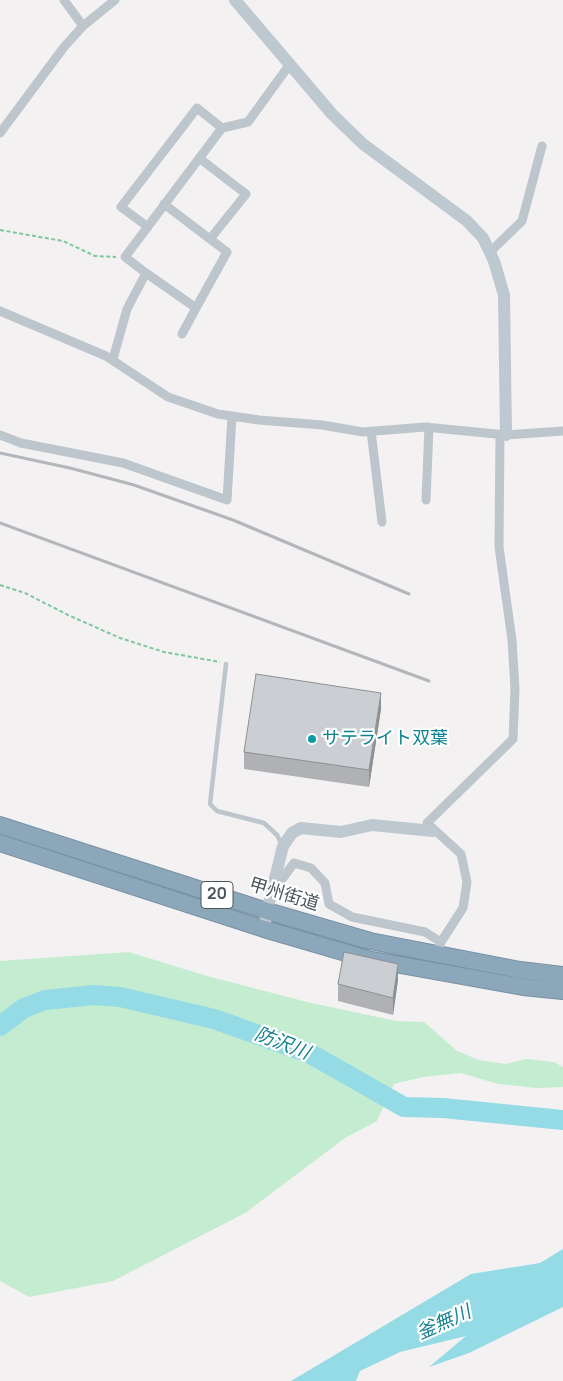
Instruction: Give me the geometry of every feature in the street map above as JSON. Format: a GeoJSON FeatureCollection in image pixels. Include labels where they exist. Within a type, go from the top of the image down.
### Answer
{"type":"FeatureCollection","features":[{"type":"Feature","properties":{"kind":"highway","name":"甲州街道"},"geometry":{"type":"LineString","coordinates":[[0,825],[267,912],[370,942],[439,949],[520,970],[563,975]]}},
{"type":"Feature","properties":{"kind":"highway","name":"20"},"geometry":{"type":"LineString","coordinates":[[0,843],[264,929],[368,959],[513,986],[563,991]]}},
{"type":"Feature","properties":{"kind":"street"},"geometry":{"type":"LineString","coordinates":[[64,0],[83,26]]}},
{"type":"Feature","properties":{"kind":"street"},"geometry":{"type":"LineString","coordinates":[[0,132],[64,46],[83,26],[115,0]]}},
{"type":"Feature","properties":{"kind":"street"},"geometry":{"type":"LineString","coordinates":[[234,0],[332,114],[363,144],[467,221],[483,238],[494,261],[504,295],[503,434],[499,548],[512,640],[515,689],[513,739],[426,823],[461,854],[467,882],[462,908],[439,949],[425,932],[352,916],[329,904],[325,883],[311,868],[294,864],[271,894]]}},
{"type":"Feature","properties":{"kind":"street"},"geometry":{"type":"LineString","coordinates":[[196,308],[125,257],[222,128],[248,122],[290,64]]}},
{"type":"Feature","properties":{"kind":"street"},"geometry":{"type":"LineString","coordinates":[[148,227],[121,207],[197,108],[222,128]]}},
{"type":"Feature","properties":{"kind":"street"},"geometry":{"type":"LineString","coordinates":[[490,252],[522,222],[542,146]]}},
{"type":"Feature","properties":{"kind":"street"},"geometry":{"type":"LineString","coordinates":[[199,158],[246,194],[210,239]]}},
{"type":"Feature","properties":{"kind":"street"},"geometry":{"type":"LineString","coordinates":[[164,204],[227,252],[182,334]]}},
{"type":"Feature","properties":{"kind":"street"},"geometry":{"type":"LineString","coordinates":[[113,359],[127,309],[146,272]]}},
{"type":"Feature","properties":{"kind":"street"},"geometry":{"type":"LineString","coordinates":[[0,311],[113,359],[168,397],[218,414],[259,420],[322,425],[363,432],[428,427],[503,434],[563,431]]}},
{"type":"Feature","properties":{"kind":"street"},"geometry":{"type":"LineString","coordinates":[[0,435],[21,442],[123,463],[227,500],[232,416]]}},
{"type":"Feature","properties":{"kind":"street"},"geometry":{"type":"LineString","coordinates":[[426,500],[428,427]]}},
{"type":"Feature","properties":{"kind":"street"},"geometry":{"type":"LineString","coordinates":[[371,431],[382,522]]}},
{"type":"Feature","properties":{"kind":"street"},"geometry":{"type":"LineString","coordinates":[[264,929],[283,846],[292,833],[301,828],[341,832],[372,825],[433,830]]}},
{"type":"Feature","properties":{"kind":"lane"},"geometry":{"type":"LineString","coordinates":[[226,664],[210,804],[217,811],[264,823],[277,835],[283,846]]}},
{"type":"Feature","properties":{"kind":"path"},"geometry":{"type":"LineString","coordinates":[[0,230],[63,241],[95,256],[125,257]]}},
{"type":"Feature","properties":{"kind":"path"},"geometry":{"type":"LineString","coordinates":[[0,586],[25,593],[120,638],[164,652],[226,664]]}},
{"type":"Feature","properties":{"kind":"green space"},"geometry":{"type":"Polygon","coordinates":[[[129,952],[207,976],[307,1002],[396,1021],[424,1022],[457,1051],[479,1060],[506,1064],[526,1059],[554,1062],[563,1067],[563,1087],[537,1088],[498,1084],[461,1073],[423,1077],[394,1084],[377,1121],[345,1138],[245,1213],[113,1281],[29,1297],[0,1281],[0,961],[129,952]]]}},
{"type":"Feature","properties":{"kind":"water","name":"釜無川"},"geometry":{"type":"Polygon","coordinates":[[[563,1249],[563,1307],[469,1353],[429,1367],[466,1336],[400,1352],[360,1371],[356,1381],[291,1381],[471,1274],[540,1263],[563,1249]]]}},
{"type":"Feature","properties":{"kind":"building","name":"サテライト双葉"},"geometry":{"type":"Polygon","coordinates":[[[256,674],[381,693],[369,770],[244,752],[256,674]]]}},
{"type":"Feature","properties":{"kind":"building"},"geometry":{"type":"Polygon","coordinates":[[[344,952],[398,964],[393,998],[338,984],[344,952]]]}},
{"type":"Feature","properties":{"kind":"waterway","name":"防沢川"},"geometry":{"type":"LineString","coordinates":[[0,1026],[24,1008],[45,1000],[94,995],[120,997],[214,1019],[309,1053],[404,1107],[443,1108],[563,1120]]}},
{"type":"Feature","properties":{"kind":"railway"},"geometry":{"type":"LineString","coordinates":[[0,453],[70,468],[134,485],[233,520],[409,594]]}},
{"type":"Feature","properties":{"kind":"railway"},"geometry":{"type":"LineString","coordinates":[[0,523],[429,681]]}},
{"type":"Feature","properties":{"kind":"place","name":"サテライト双葉"},"geometry":{"type":"Point","coordinates":[312,739]}}]}
